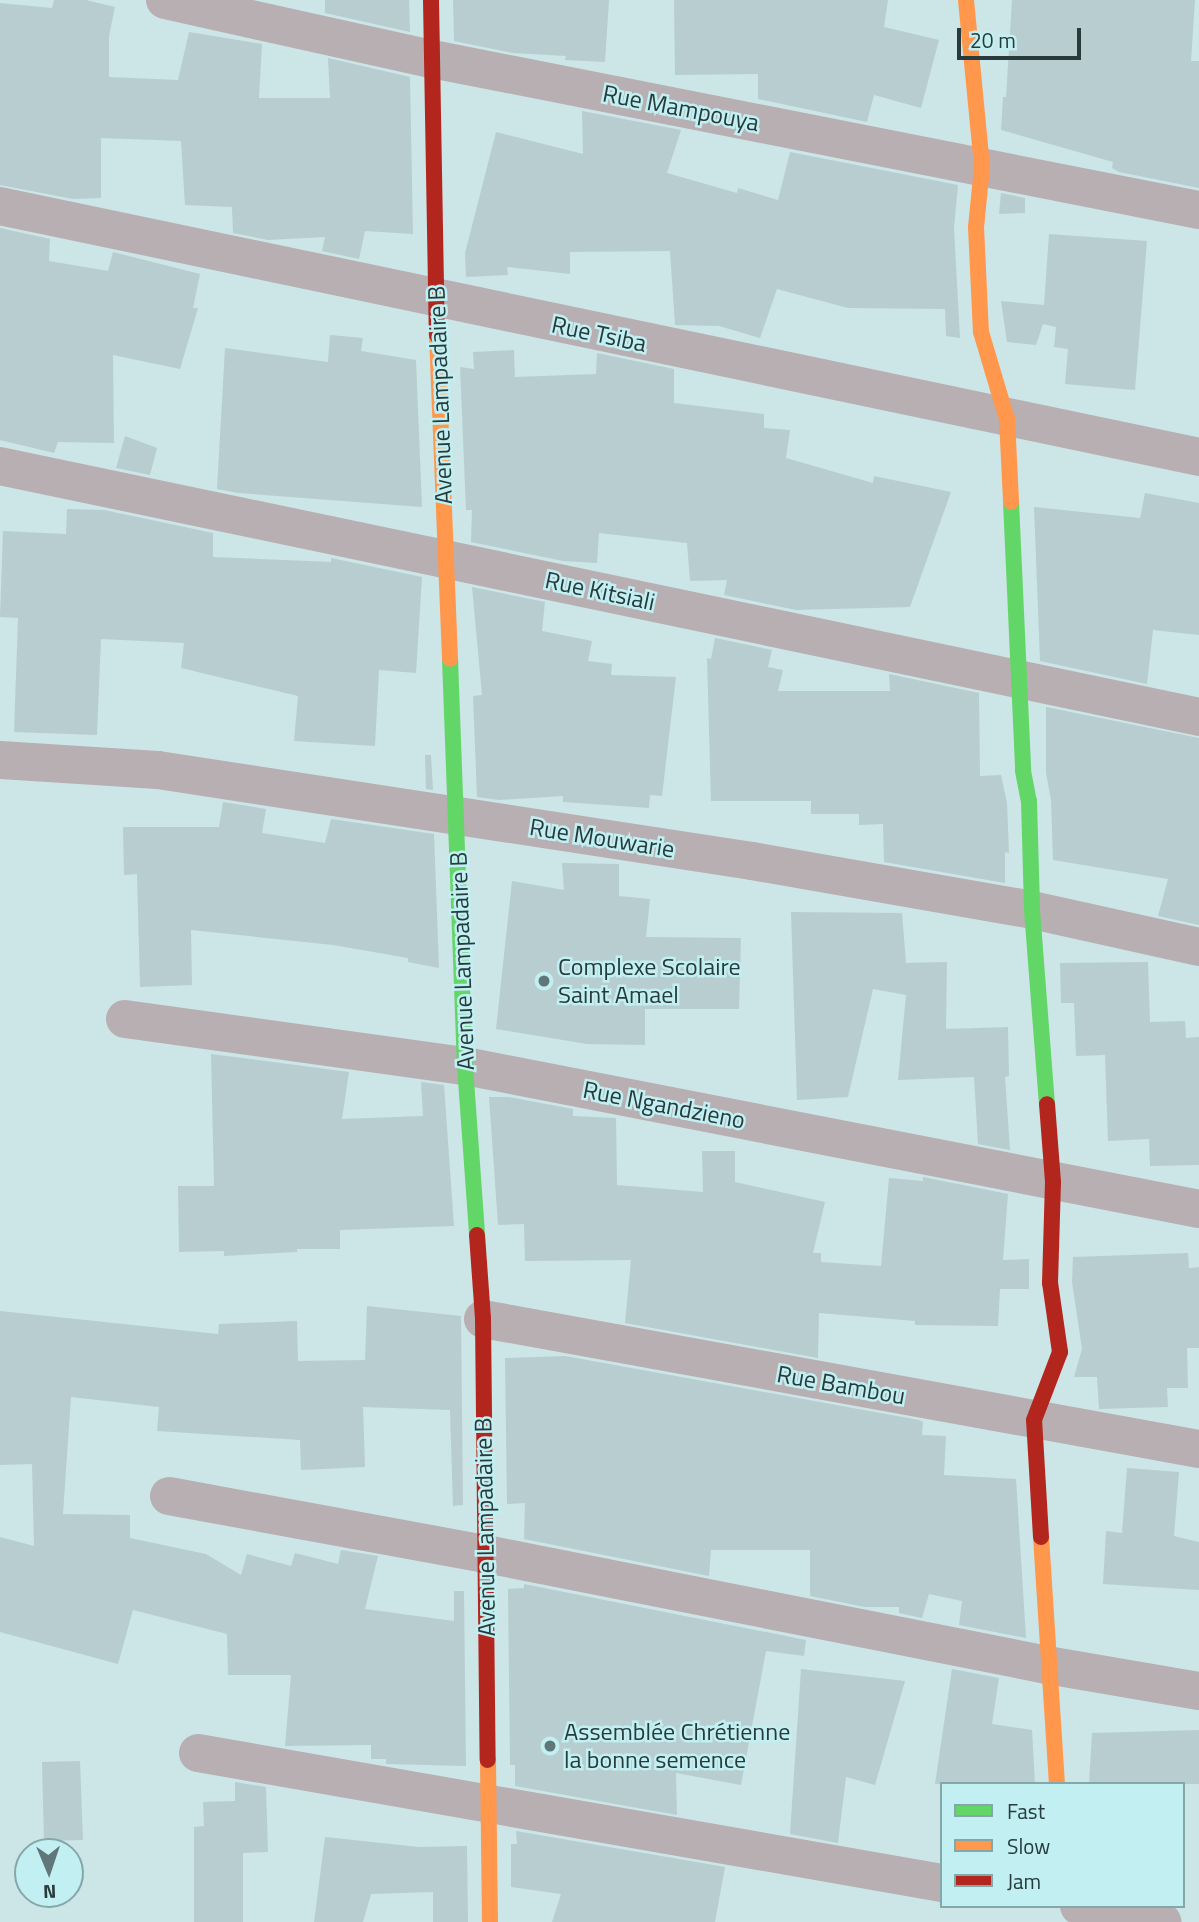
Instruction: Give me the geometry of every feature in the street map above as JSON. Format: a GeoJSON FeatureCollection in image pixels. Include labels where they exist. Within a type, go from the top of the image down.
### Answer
{"type":"FeatureCollection","features":[{"type":"Feature","properties":{"kind":"street","name":"Rue Mampouya"},"geometry":{"type":"LineString","coordinates":[[165,0],[432,59],[1199,210]]}},
{"type":"Feature","properties":{"kind":"street","name":"Avenue Lampadaire B"},"geometry":{"type":"LineString","coordinates":[[430,0],[436,300],[466,1066],[483,1320],[490,1922]]}},
{"type":"Feature","properties":{"kind":"street"},"geometry":{"type":"LineString","coordinates":[[966,0],[982,167],[976,228],[981,332],[1007,419],[1023,771],[1029,801],[1032,910],[1053,1182],[1050,1283],[1060,1352],[1034,1420],[1047,1665],[1057,1782]]}},
{"type":"Feature","properties":{"kind":"street","name":"Rue Tsiba"},"geometry":{"type":"LineString","coordinates":[[0,206],[436,300],[1199,457]]}},
{"type":"Feature","properties":{"kind":"street","name":"Rue Kitsiali"},"geometry":{"type":"LineString","coordinates":[[0,466],[1199,717]]}},
{"type":"Feature","properties":{"kind":"street","name":"Rue Mouwarie"},"geometry":{"type":"LineString","coordinates":[[0,761],[158,770],[752,861],[1032,910],[1199,947]]}},
{"type":"Feature","properties":{"kind":"street","name":"Rue Ngandzieno"},"geometry":{"type":"LineString","coordinates":[[125,1018],[466,1066],[1199,1209]]}},
{"type":"Feature","properties":{"kind":"street","name":"Rue Bambou"},"geometry":{"type":"LineString","coordinates":[[483,1320],[1199,1449]]}},
{"type":"Feature","properties":{"kind":"street"},"geometry":{"type":"LineString","coordinates":[[169,1496],[486,1554],[1047,1665],[1199,1691]]}},
{"type":"Feature","properties":{"kind":"street"},"geometry":{"type":"LineString","coordinates":[[198,1753],[940,1883]]}},
{"type":"Feature","properties":{"kind":"street"},"geometry":{"type":"LineString","coordinates":[[1089,1908],[1162,1922]]}},
{"type":"Feature","properties":{"kind":"building"},"geometry":{"type":"Polygon","coordinates":[[[54,0],[86,0],[115,7],[109,36],[109,77],[178,80],[189,32],[262,44],[259,98],[330,98],[328,58],[410,77],[413,234],[365,231],[359,259],[322,251],[325,237],[268,240],[233,233],[232,207],[185,205],[181,141],[101,138],[101,198],[73,199],[0,185],[0,3],[52,8],[54,0]]]}},
{"type":"Feature","properties":{"kind":"building"},"geometry":{"type":"Polygon","coordinates":[[[325,0],[409,0],[410,32],[325,13],[325,0]]]}},
{"type":"Feature","properties":{"kind":"building"},"geometry":{"type":"Polygon","coordinates":[[[453,0],[609,0],[605,62],[565,60],[566,56],[513,53],[454,41],[453,0]]]}},
{"type":"Feature","properties":{"kind":"building"},"geometry":{"type":"Polygon","coordinates":[[[674,0],[888,0],[884,27],[939,40],[921,108],[874,95],[867,122],[758,99],[758,74],[675,75],[674,0]]]}},
{"type":"Feature","properties":{"kind":"building"},"geometry":{"type":"Polygon","coordinates":[[[1012,0],[1195,0],[1191,61],[1199,61],[1199,188],[1119,172],[1112,168],[1113,162],[1001,130],[1003,97],[1006,97],[1012,0]]]}},
{"type":"Feature","properties":{"kind":"building"},"geometry":{"type":"Polygon","coordinates":[[[582,111],[681,130],[667,173],[737,193],[738,188],[778,200],[790,152],[958,185],[954,228],[960,338],[946,336],[945,309],[848,308],[777,289],[760,338],[719,326],[675,325],[670,251],[570,252],[570,274],[507,267],[508,275],[466,277],[465,253],[496,132],[583,154],[582,111]]]}},
{"type":"Feature","properties":{"kind":"building"},"geometry":{"type":"Polygon","coordinates":[[[1001,193],[1025,198],[1025,213],[999,214],[1001,193]]]}},
{"type":"Feature","properties":{"kind":"building"},"geometry":{"type":"Polygon","coordinates":[[[0,228],[50,239],[49,261],[108,271],[113,252],[200,274],[193,308],[198,308],[180,369],[113,355],[114,443],[58,442],[54,453],[0,440],[0,228]]]}},
{"type":"Feature","properties":{"kind":"building"},"geometry":{"type":"Polygon","coordinates":[[[1049,234],[1147,241],[1135,390],[1065,384],[1068,349],[1054,347],[1056,327],[1043,324],[1036,345],[1007,342],[1001,301],[1044,305],[1049,234]]]}},
{"type":"Feature","properties":{"kind":"building"},"geometry":{"type":"Polygon","coordinates":[[[330,335],[363,338],[361,351],[416,360],[422,507],[238,493],[217,489],[225,348],[328,362],[330,335]]]}},
{"type":"Feature","properties":{"kind":"building"},"geometry":{"type":"Polygon","coordinates":[[[514,350],[515,377],[596,374],[597,353],[674,369],[674,403],[764,414],[764,428],[790,430],[786,458],[873,483],[874,476],[951,492],[910,607],[796,610],[724,595],[727,580],[690,581],[687,543],[599,533],[597,563],[563,561],[471,542],[472,510],[466,510],[460,367],[474,369],[473,352],[514,350]]]}},
{"type":"Feature","properties":{"kind":"building"},"geometry":{"type":"Polygon","coordinates":[[[125,436],[157,448],[150,475],[116,468],[125,436]]]}},
{"type":"Feature","properties":{"kind":"building"},"geometry":{"type":"Polygon","coordinates":[[[1145,493],[1199,503],[1199,635],[1153,630],[1147,684],[1040,661],[1034,507],[1140,518],[1145,493]]]}},
{"type":"Feature","properties":{"kind":"building"},"geometry":{"type":"Polygon","coordinates":[[[67,509],[104,510],[213,533],[213,557],[331,562],[331,558],[422,577],[416,673],[379,670],[375,746],[294,741],[298,696],[181,668],[184,643],[101,639],[97,735],[14,732],[18,618],[0,617],[3,531],[66,534],[67,509]]]}},
{"type":"Feature","properties":{"kind":"building"},"geometry":{"type":"Polygon","coordinates":[[[472,587],[545,602],[542,631],[592,641],[588,661],[612,664],[611,675],[676,677],[662,796],[650,795],[649,808],[563,802],[563,796],[499,800],[477,797],[473,696],[482,695],[472,587]]]}},
{"type":"Feature","properties":{"kind":"building"},"geometry":{"type":"Polygon","coordinates":[[[715,638],[772,650],[768,667],[783,670],[778,691],[890,691],[889,674],[979,693],[980,776],[1001,775],[1007,803],[1009,853],[1005,852],[1005,883],[884,862],[883,824],[859,825],[859,814],[811,814],[811,801],[711,801],[707,658],[711,659],[715,638]]]}},
{"type":"Feature","properties":{"kind":"building"},"geometry":{"type":"Polygon","coordinates":[[[1046,707],[1199,738],[1199,925],[1158,916],[1168,879],[1053,860],[1051,800],[1046,773],[1046,707]]]}},
{"type":"Feature","properties":{"kind":"building"},"geometry":{"type":"Polygon","coordinates":[[[425,755],[431,755],[433,790],[426,789],[425,755]]]}},
{"type":"Feature","properties":{"kind":"building"},"geometry":{"type":"Polygon","coordinates":[[[223,802],[266,809],[262,833],[325,843],[331,819],[434,834],[439,968],[408,962],[408,958],[333,945],[191,930],[192,985],[140,987],[137,874],[124,875],[123,827],[219,827],[223,802]]]}},
{"type":"Feature","properties":{"kind":"building"},"geometry":{"type":"Polygon","coordinates":[[[562,863],[619,864],[619,896],[650,899],[646,937],[741,938],[739,1009],[645,1009],[645,1045],[587,1044],[496,1029],[512,881],[564,890],[562,863]]]}},
{"type":"Feature","properties":{"kind":"building"},"geometry":{"type":"Polygon","coordinates":[[[791,912],[902,913],[906,963],[947,962],[946,1029],[1008,1027],[1009,1076],[1005,1077],[1010,1150],[978,1144],[974,1077],[898,1080],[906,995],[873,989],[848,1097],[797,1100],[791,912]]]}},
{"type":"Feature","properties":{"kind":"building"},"geometry":{"type":"Polygon","coordinates":[[[1148,962],[1150,1022],[1185,1021],[1186,1038],[1199,1037],[1199,1165],[1150,1166],[1149,1139],[1108,1141],[1105,1055],[1076,1056],[1074,1003],[1061,1003],[1060,963],[1148,962]]]}},
{"type":"Feature","properties":{"kind":"building"},"geometry":{"type":"Polygon","coordinates":[[[211,1054],[349,1072],[342,1119],[423,1116],[421,1082],[444,1085],[454,1226],[340,1230],[340,1249],[297,1249],[297,1252],[224,1256],[224,1251],[179,1252],[178,1186],[214,1186],[211,1054]]]}},
{"type":"Feature","properties":{"kind":"building"},"geometry":{"type":"Polygon","coordinates":[[[489,1097],[509,1097],[573,1109],[573,1116],[616,1118],[617,1185],[703,1192],[702,1151],[735,1151],[735,1182],[825,1202],[813,1253],[821,1253],[821,1262],[881,1266],[889,1178],[923,1181],[923,1177],[1008,1194],[1003,1260],[1029,1259],[1029,1289],[1000,1289],[998,1326],[915,1325],[915,1321],[819,1313],[818,1358],[625,1323],[631,1260],[525,1261],[524,1224],[498,1225],[489,1097]]]}},
{"type":"Feature","properties":{"kind":"building"},"geometry":{"type":"Polygon","coordinates":[[[1188,1253],[1189,1268],[1199,1267],[1199,1348],[1187,1348],[1188,1388],[1167,1388],[1168,1407],[1099,1409],[1097,1377],[1074,1377],[1082,1349],[1072,1282],[1073,1257],[1188,1253]]]}},
{"type":"Feature","properties":{"kind":"building"},"geometry":{"type":"Polygon","coordinates":[[[367,1306],[461,1316],[463,1505],[453,1506],[450,1410],[363,1407],[365,1467],[301,1470],[300,1440],[157,1431],[159,1407],[71,1397],[63,1514],[130,1515],[130,1538],[206,1554],[241,1575],[247,1554],[291,1566],[295,1553],[338,1564],[341,1550],[378,1556],[365,1609],[454,1621],[454,1591],[464,1591],[466,1766],[386,1764],[386,1759],[371,1759],[371,1745],[285,1746],[291,1675],[228,1675],[227,1634],[133,1610],[118,1664],[0,1632],[0,1537],[34,1546],[32,1464],[0,1465],[0,1311],[218,1334],[219,1324],[297,1321],[298,1361],[365,1360],[367,1306]]]}},
{"type":"Feature","properties":{"kind":"building"},"geometry":{"type":"Polygon","coordinates":[[[565,1356],[919,1420],[923,1422],[922,1435],[946,1436],[944,1475],[1016,1479],[1026,1638],[959,1625],[962,1601],[929,1594],[922,1618],[899,1613],[899,1607],[865,1607],[810,1596],[810,1550],[711,1550],[709,1576],[524,1539],[525,1503],[507,1504],[505,1358],[565,1356]]]}},
{"type":"Feature","properties":{"kind":"building"},"geometry":{"type":"Polygon","coordinates":[[[1127,1468],[1179,1472],[1174,1536],[1199,1542],[1199,1590],[1103,1584],[1106,1531],[1122,1533],[1127,1468]]]}},
{"type":"Feature","properties":{"kind":"building"},"geometry":{"type":"Polygon","coordinates":[[[524,1584],[806,1640],[804,1656],[766,1651],[741,1785],[676,1773],[677,1815],[515,1786],[515,1765],[510,1765],[508,1589],[524,1588],[524,1584]]]}},
{"type":"Feature","properties":{"kind":"building"},"geometry":{"type":"Polygon","coordinates":[[[801,1669],[905,1681],[875,1785],[846,1777],[838,1843],[790,1834],[801,1669]]]}},
{"type":"Feature","properties":{"kind":"building"},"geometry":{"type":"Polygon","coordinates":[[[952,1669],[999,1678],[992,1724],[1032,1730],[1035,1782],[935,1784],[952,1669]]]}},
{"type":"Feature","properties":{"kind":"building"},"geometry":{"type":"Polygon","coordinates":[[[1199,1730],[1199,1784],[1089,1782],[1092,1733],[1199,1730]]]}},
{"type":"Feature","properties":{"kind":"building"},"geometry":{"type":"Polygon","coordinates":[[[80,1761],[83,1838],[44,1838],[42,1762],[80,1761]]]}},
{"type":"Feature","properties":{"kind":"building"},"geometry":{"type":"Polygon","coordinates":[[[235,1782],[266,1787],[268,1852],[243,1853],[243,1922],[194,1922],[194,1827],[204,1826],[203,1802],[235,1801],[235,1782]]]}},
{"type":"Feature","properties":{"kind":"building"},"geometry":{"type":"Polygon","coordinates":[[[516,1831],[725,1867],[715,1922],[552,1922],[561,1894],[511,1887],[511,1844],[517,1844],[516,1831]]]}},
{"type":"Feature","properties":{"kind":"building"},"geometry":{"type":"Polygon","coordinates":[[[325,1837],[419,1847],[467,1846],[468,1922],[433,1922],[433,1892],[371,1894],[363,1922],[314,1922],[325,1837]]]}},
{"type":"Feature","properties":{"kind":"traffic: fast"},"geometry":{"type":"LineString","coordinates":[[1011,502],[1023,771],[1029,801],[1032,910],[1047,1104]]}},
{"type":"Feature","properties":{"kind":"traffic: fast"},"geometry":{"type":"LineString","coordinates":[[450,659],[465,1066],[477,1235]]}},
{"type":"Feature","properties":{"kind":"traffic: slow"},"geometry":{"type":"LineString","coordinates":[[966,0],[982,167],[976,227],[981,332],[1007,419],[1011,502]]}},
{"type":"Feature","properties":{"kind":"traffic: slow"},"geometry":{"type":"LineString","coordinates":[[437,335],[450,659]]}},
{"type":"Feature","properties":{"kind":"traffic: slow"},"geometry":{"type":"LineString","coordinates":[[1041,1537],[1057,1782]]}},
{"type":"Feature","properties":{"kind":"traffic: slow"},"geometry":{"type":"LineString","coordinates":[[488,1760],[490,1922]]}},
{"type":"Feature","properties":{"kind":"traffic: jam"},"geometry":{"type":"LineString","coordinates":[[431,0],[437,335]]}},
{"type":"Feature","properties":{"kind":"traffic: jam"},"geometry":{"type":"LineString","coordinates":[[1041,1537],[1034,1420],[1060,1352],[1050,1283],[1053,1182],[1047,1104]]}},
{"type":"Feature","properties":{"kind":"traffic: jam"},"geometry":{"type":"LineString","coordinates":[[477,1235],[483,1319],[488,1760]]}},
{"type":"Feature","properties":{"kind":"place","name":"Complexe Scolaire Saint Amael"},"geometry":{"type":"Point","coordinates":[544,981]}},
{"type":"Feature","properties":{"kind":"place","name":"Assemblée Chrétienne la bonne semence"},"geometry":{"type":"Point","coordinates":[550,1746]}}]}
